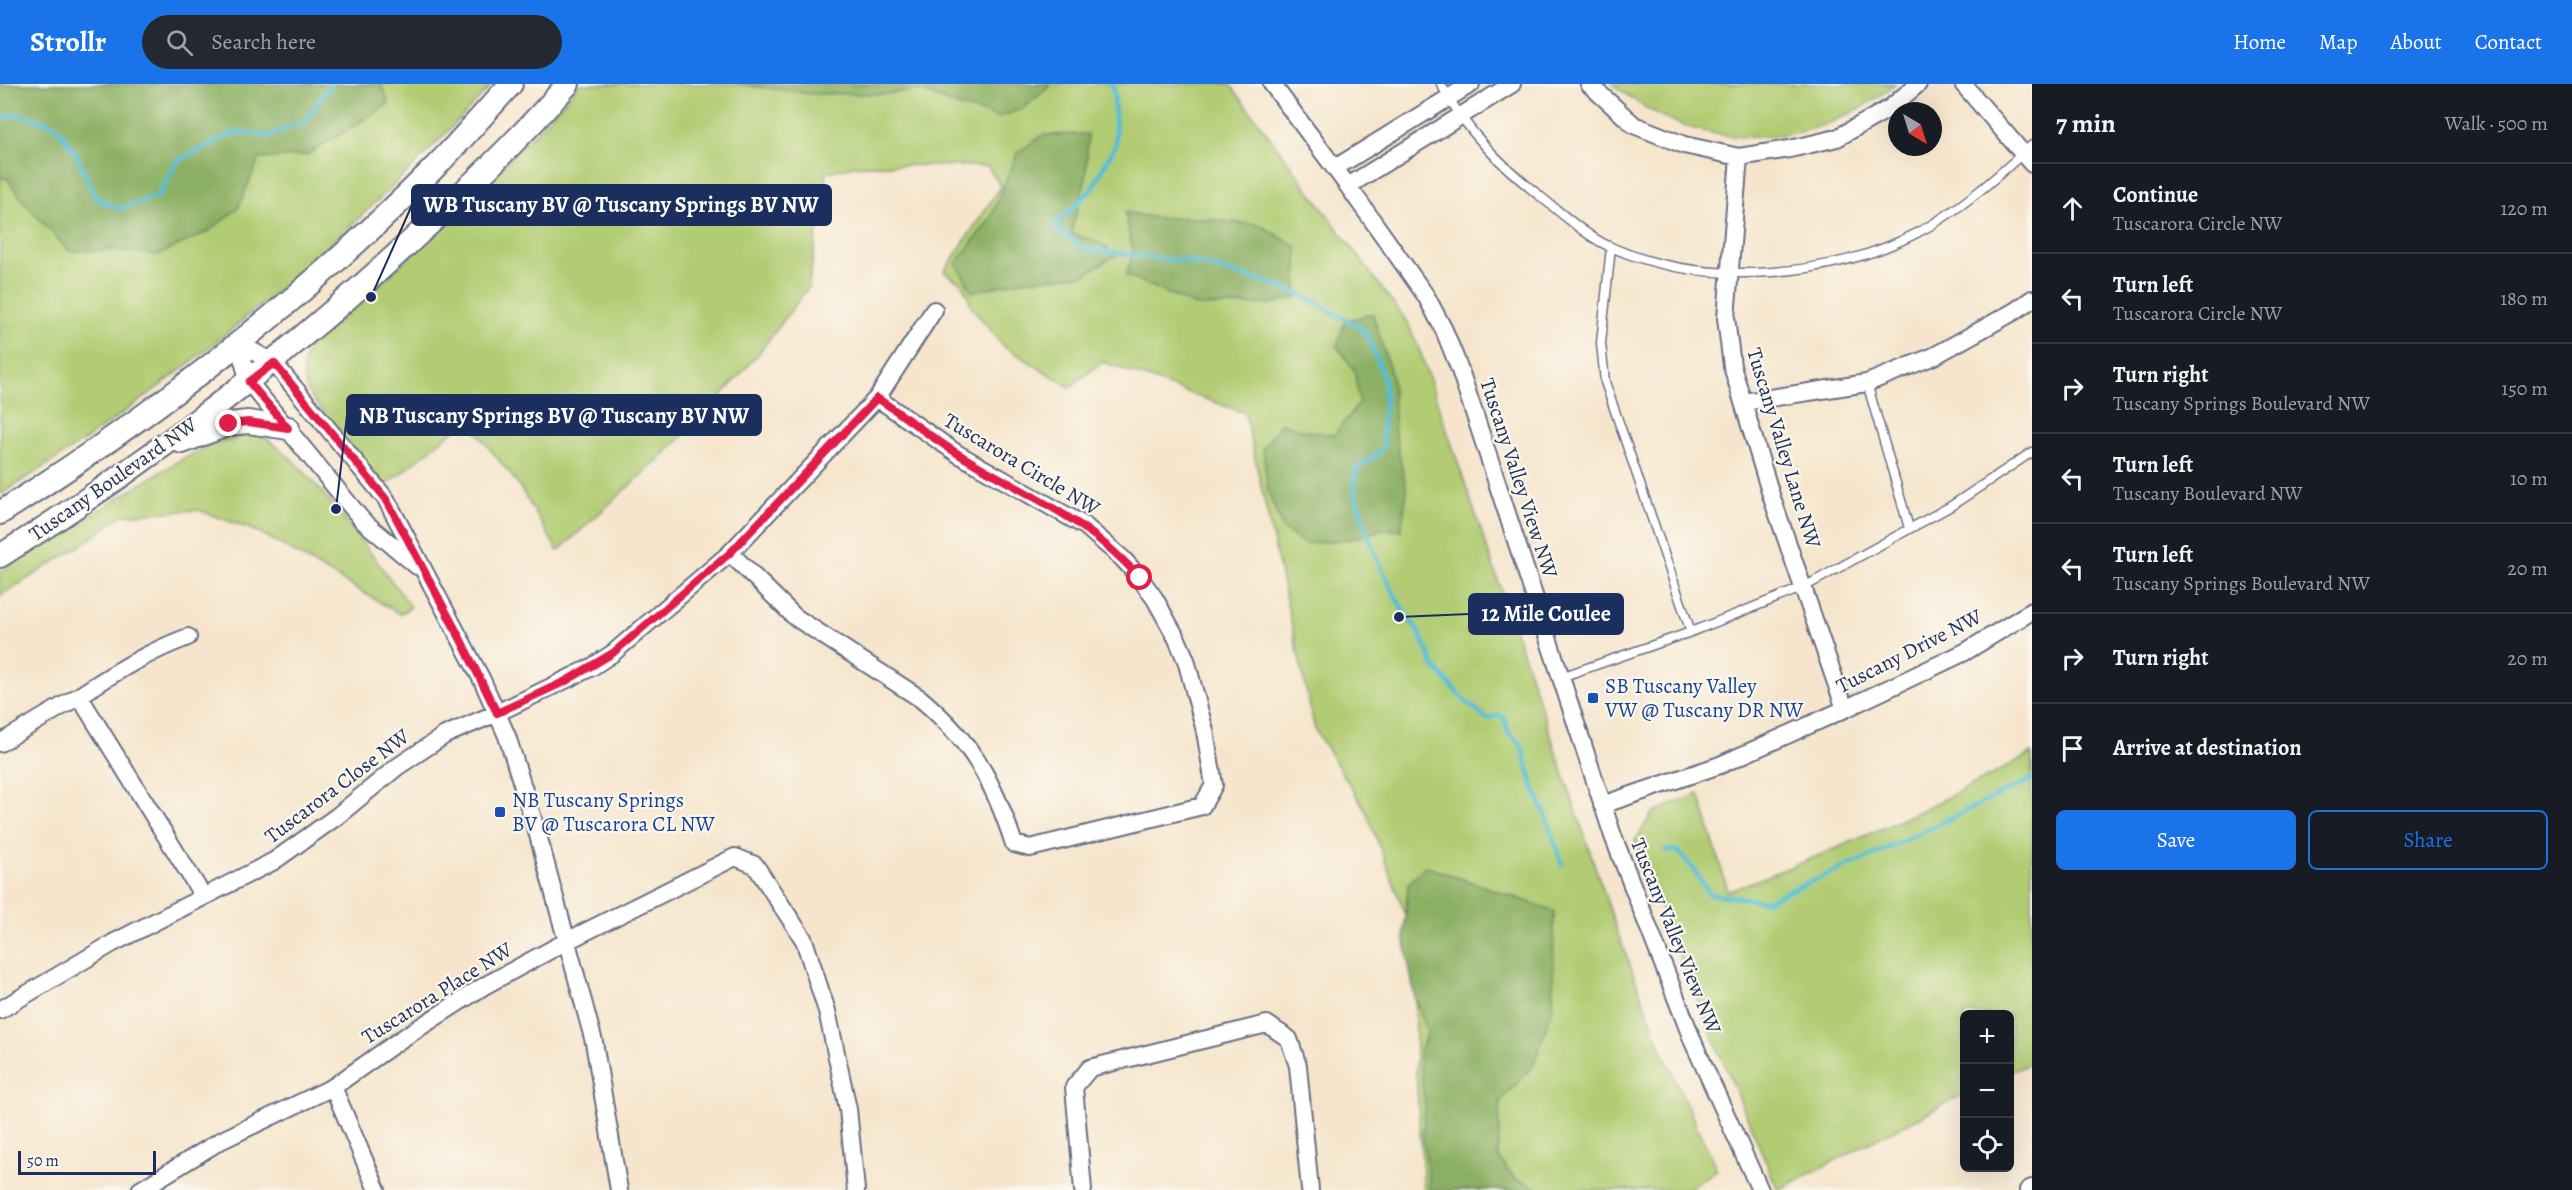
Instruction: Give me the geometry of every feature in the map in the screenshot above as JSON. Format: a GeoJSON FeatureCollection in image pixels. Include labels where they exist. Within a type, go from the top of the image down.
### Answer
{"type":"FeatureCollection","features":[{"type":"Feature","properties":{"kind":"street","name":"Tuscany Boulevard NW"},"geometry":{"type":"LineString","coordinates":[[0,513],[66,471],[238,343],[367,233],[435,168],[511,84]]}},
{"type":"Feature","properties":{"kind":"street","name":"Tuscany Boulevard NW"},"geometry":{"type":"LineString","coordinates":[[0,556],[159,451],[274,363],[384,267],[460,196],[536,120],[568,84]]}},
{"type":"Feature","properties":{"kind":"street","name":"Tuscany Valley View NW"},"geometry":{"type":"LineString","coordinates":[[1272,84],[1426,296],[1444,330],[1460,370],[1602,805],[1642,914],[1694,1044],[1760,1190]]}},
{"type":"Feature","properties":{"kind":"street"},"geometry":{"type":"LineString","coordinates":[[1335,168],[1444,91],[1471,84]]}},
{"type":"Feature","properties":{"kind":"street"},"geometry":{"type":"LineString","coordinates":[[1348,186],[1512,84]]}},
{"type":"Feature","properties":{"kind":"street"},"geometry":{"type":"LineString","coordinates":[[1589,84],[1634,125],[1684,145],[1739,158],[1837,138],[1890,108],[1918,84]]}},
{"type":"Feature","properties":{"kind":"street"},"geometry":{"type":"LineString","coordinates":[[1963,84],[2029,154]]}},
{"type":"Feature","properties":{"kind":"street","name":"Tuscany Valley Lane NW"},"geometry":{"type":"LineString","coordinates":[[1739,158],[1726,318],[1732,366],[1772,495],[1845,709]]}},
{"type":"Feature","properties":{"kind":"street"},"geometry":{"type":"LineString","coordinates":[[1744,402],[1867,383],[1934,356],[2015,311],[2032,299]]}},
{"type":"Feature","properties":{"kind":"street"},"geometry":{"type":"LineString","coordinates":[[497,713],[566,681],[613,653],[730,553],[877,398],[934,310]]}},
{"type":"Feature","properties":{"kind":"street"},"geometry":{"type":"LineString","coordinates":[[238,343],[274,363],[386,499],[497,713],[517,767],[594,1042],[619,1190]]}},
{"type":"Feature","properties":{"kind":"street"},"geometry":{"type":"LineString","coordinates":[[238,343],[249,382],[363,521],[422,570]]}},
{"type":"Feature","properties":{"kind":"street","name":"Tuscarora Circle NW"},"geometry":{"type":"LineString","coordinates":[[730,553],[795,617],[921,699],[940,714],[957,732],[983,767],[1000,802],[1014,844],[1030,848],[1202,806],[1214,785],[1203,721],[1186,660],[1177,639],[1155,598],[1140,578],[1123,559],[1084,526],[958,454],[877,398]]}},
{"type":"Feature","properties":{"kind":"street"},"geometry":{"type":"LineString","coordinates":[[159,451],[229,424],[248,422],[288,428]]}},
{"type":"Feature","properties":{"kind":"street","name":"Tuscany Drive NW"},"geometry":{"type":"LineString","coordinates":[[1602,805],[1720,765],[1845,709],[1965,652],[2032,611]]}},
{"type":"Feature","properties":{"kind":"street"},"geometry":{"type":"LineString","coordinates":[[0,743],[146,654],[188,637]]}},
{"type":"Feature","properties":{"kind":"street"},"geometry":{"type":"LineString","coordinates":[[79,696],[203,896]]}},
{"type":"Feature","properties":{"kind":"street","name":"Tuscarora Close NW"},"geometry":{"type":"LineString","coordinates":[[0,1010],[113,943],[282,855],[336,817],[422,749],[461,728],[497,713]]}},
{"type":"Feature","properties":{"kind":"street","name":"Tuscarora Place NW"},"geometry":{"type":"LineString","coordinates":[[140,1190],[220,1141],[333,1087],[484,987],[567,941],[735,857],[755,865],[804,940],[827,1011],[848,1109],[856,1190]]}},
{"type":"Feature","properties":{"kind":"street"},"geometry":{"type":"LineString","coordinates":[[1083,1190],[1074,1087],[1090,1068],[1267,1024],[1289,1039],[1298,1066],[1310,1190]]}},
{"type":"Feature","properties":{"kind":"street"},"geometry":{"type":"LineString","coordinates":[[333,1087],[377,1190]]}},
{"type":"Feature","properties":{"kind":"lane"},"geometry":{"type":"LineString","coordinates":[[1444,91],[1459,117],[1513,175],[1567,218],[1611,247],[1675,266],[1730,272],[1789,272],[1851,259],[1890,245],[1917,233],[1958,207],[2029,154]]}},
{"type":"Feature","properties":{"kind":"lane"},"geometry":{"type":"LineString","coordinates":[[1611,247],[1601,343],[1605,382],[1691,632]]}},
{"type":"Feature","properties":{"kind":"lane"},"geometry":{"type":"LineString","coordinates":[[1867,383],[1909,528]]}},
{"type":"Feature","properties":{"kind":"lane"},"geometry":{"type":"LineString","coordinates":[[1561,677],[1691,632],[1804,587],[1951,506],[2032,452]]}},
{"type":"Feature","properties":{"kind":"green space"},"geometry":{"type":"Polygon","coordinates":[[[0,84],[493,84],[400,179],[250,314],[145,397],[0,495],[0,84]]]}},
{"type":"Feature","properties":{"kind":"green space"},"geometry":{"type":"Polygon","coordinates":[[[0,84],[381,84],[389,104],[307,155],[259,159],[238,208],[209,231],[158,255],[115,250],[69,251],[24,202],[7,178],[0,178],[0,84]]]}},
{"type":"Feature","properties":{"kind":"green space"},"geometry":{"type":"Polygon","coordinates":[[[580,84],[1230,84],[1408,323],[1421,354],[1617,931],[1663,1053],[1717,1170],[1687,1190],[1424,1190],[1416,1073],[1415,939],[1365,809],[1315,730],[1245,413],[1103,362],[1070,387],[1003,346],[971,306],[968,295],[960,282],[944,272],[1001,186],[987,166],[860,165],[827,172],[808,288],[758,354],[715,403],[675,444],[558,551],[518,484],[467,420],[385,486],[310,396],[303,371],[309,346],[449,220],[580,84]]]}},
{"type":"Feature","properties":{"kind":"green space"},"geometry":{"type":"Polygon","coordinates":[[[735,84],[1049,84],[1048,88],[1022,109],[998,117],[958,106],[918,90],[889,94],[812,94],[735,84]]]}},
{"type":"Feature","properties":{"kind":"green space"},"geometry":{"type":"Polygon","coordinates":[[[1612,84],[1895,84],[1861,107],[1826,124],[1789,134],[1753,137],[1716,134],[1680,124],[1645,107],[1612,84]]]}},
{"type":"Feature","properties":{"kind":"green space"},"geometry":{"type":"Polygon","coordinates":[[[1088,134],[1086,177],[1071,233],[1102,244],[1116,255],[1084,275],[1020,281],[972,292],[956,263],[990,219],[1018,152],[1043,135],[1088,134]]]}},
{"type":"Feature","properties":{"kind":"green space"},"geometry":{"type":"Polygon","coordinates":[[[1125,212],[1157,218],[1194,218],[1260,225],[1297,247],[1297,297],[1270,304],[1196,306],[1126,275],[1133,252],[1125,212]]]}},
{"type":"Feature","properties":{"kind":"green space"},"geometry":{"type":"Polygon","coordinates":[[[1373,314],[1392,377],[1395,433],[1407,492],[1401,530],[1380,530],[1352,539],[1305,544],[1283,529],[1268,491],[1263,449],[1281,423],[1301,430],[1334,435],[1359,403],[1355,371],[1337,346],[1345,321],[1373,314]]]}},
{"type":"Feature","properties":{"kind":"green space"},"geometry":{"type":"Polygon","coordinates":[[[254,433],[271,442],[292,459],[314,483],[411,607],[400,614],[261,533],[198,510],[122,515],[80,546],[0,596],[0,571],[180,460],[234,435],[254,433]]]}},
{"type":"Feature","properties":{"kind":"green space"},"geometry":{"type":"Polygon","coordinates":[[[2032,753],[2032,1063],[2014,1070],[2014,1010],[1960,1010],[1960,1096],[1778,1190],[1692,988],[1635,841],[1653,812],[1699,794],[1728,891],[1883,828],[2032,753]]]}},
{"type":"Feature","properties":{"kind":"green space"},"geometry":{"type":"Polygon","coordinates":[[[1425,866],[1554,911],[1553,1007],[1533,1066],[1500,1101],[1498,1157],[1515,1179],[1544,1190],[1430,1190],[1423,1135],[1425,1107],[1419,1056],[1427,1031],[1414,994],[1404,936],[1408,884],[1425,866]]]}},
{"type":"Feature","properties":{"kind":"waterway"},"geometry":{"type":"LineString","coordinates":[[0,119],[16,114],[55,125],[76,154],[96,198],[119,209],[158,196],[177,161],[236,132],[268,136],[305,122],[331,84]]}},
{"type":"Feature","properties":{"kind":"waterway"},"geometry":{"type":"LineString","coordinates":[[1109,84],[1114,89],[1116,144],[1092,189],[1054,226],[1085,249],[1196,263],[1267,282],[1306,297],[1361,328],[1369,339],[1379,364],[1384,380],[1385,398],[1382,424],[1384,445],[1379,453],[1356,469],[1354,489],[1373,550],[1394,594],[1408,619],[1416,627],[1432,664],[1464,700],[1487,719],[1498,715],[1504,717],[1508,732],[1521,744],[1535,792],[1545,813],[1562,864]]}},
{"type":"Feature","properties":{"kind":"waterway"},"geometry":{"type":"LineString","coordinates":[[1665,850],[1678,851],[1695,871],[1709,894],[1765,901],[1874,855],[2032,779]]}},
{"type":"Feature","properties":{"kind":"place","name":"WB Tuscany BV @ Tuscany Springs BV NW"},"geometry":{"type":"Point","coordinates":[371,297]}},
{"type":"Feature","properties":{"kind":"place","name":"NB Tuscany Springs BV @ Tuscany BV NW"},"geometry":{"type":"Point","coordinates":[336,509]}},
{"type":"Feature","properties":{"kind":"place","name":"12 Mile Coulee"},"geometry":{"type":"Point","coordinates":[1399,617]}},
{"type":"Feature","properties":{"kind":"place","name":"SB Tuscany Valley VW @ Tuscany DR NW"},"geometry":{"type":"Point","coordinates":[1593,698]}},
{"type":"Feature","properties":{"kind":"place","name":"NB Tuscany Springs BV @ Tuscarora CL NW"},"geometry":{"type":"Point","coordinates":[500,812]}},
{"type":"Feature","properties":{"kind":"route"},"geometry":{"type":"LineString","coordinates":[[229,424],[248,422],[288,428],[249,382],[274,363],[386,499],[482,680],[497,713],[592,668],[613,653],[730,553],[877,398],[958,454],[1084,526],[1123,559],[1140,578]]}}]}
